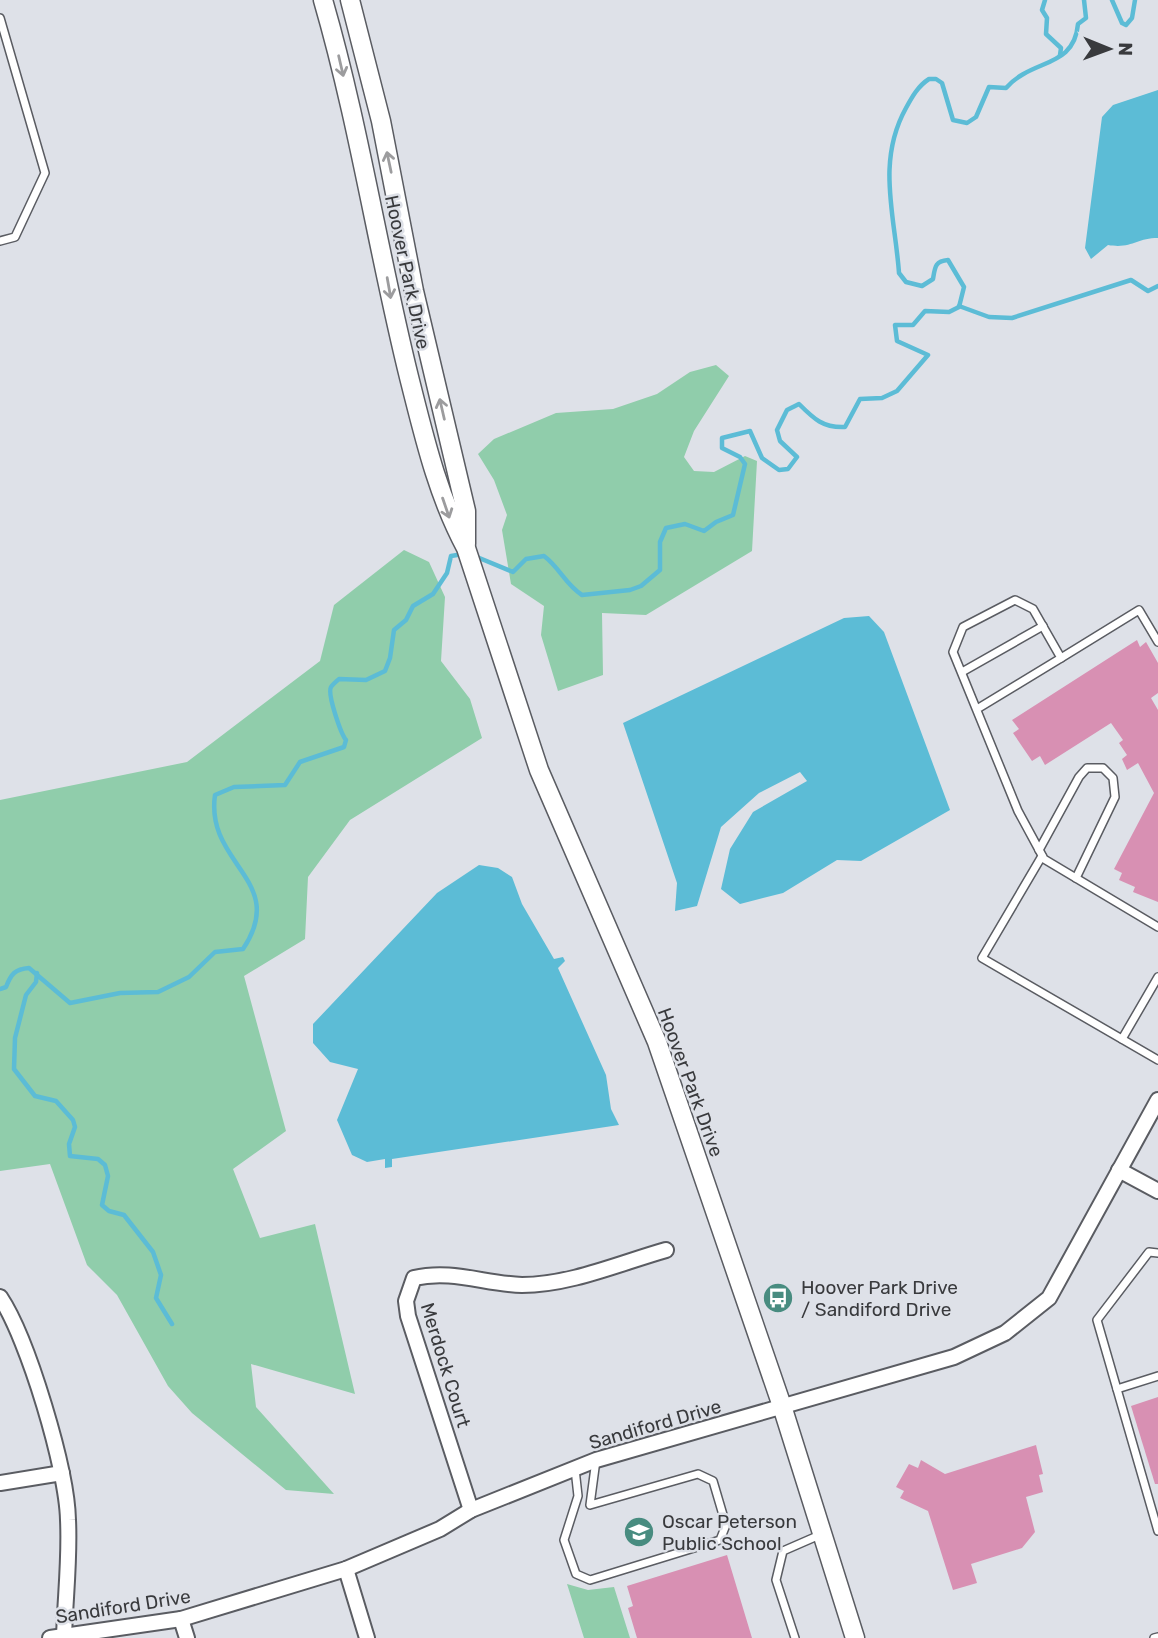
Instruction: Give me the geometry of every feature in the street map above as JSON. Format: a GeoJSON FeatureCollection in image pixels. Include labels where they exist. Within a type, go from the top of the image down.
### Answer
{"type":"FeatureCollection","features":[{"type":"Feature","properties":{"kind":"street","name":"Hoover Park Drive"},"geometry":{"type":"LineString","coordinates":[[323,0],[428,454],[449,517],[466,548],[539,770],[657,1042],[782,1406],[855,1638]]}},
{"type":"Feature","properties":{"kind":"street","name":"Hoover Park Drive"},"geometry":{"type":"LineString","coordinates":[[350,0],[381,121],[414,291],[466,511],[466,548]]}},
{"type":"Feature","properties":{"kind":"street","name":"Sandiford Drive"},"geometry":{"type":"LineString","coordinates":[[59,1637],[181,1619],[345,1569],[440,1529],[471,1510],[596,1460],[954,1357],[1005,1333],[1049,1298],[1158,1100]]}},
{"type":"Feature","properties":{"kind":"street"},"geometry":{"type":"LineString","coordinates":[[1119,1170],[1158,1191]]}},
{"type":"Feature","properties":{"kind":"street","name":"Merdock Court"},"geometry":{"type":"LineString","coordinates":[[471,1510],[408,1317],[406,1301],[414,1278],[446,1275],[521,1285],[553,1282],[666,1251]]}},
{"type":"Feature","properties":{"kind":"street"},"geometry":{"type":"LineString","coordinates":[[0,1297],[25,1349],[62,1473],[68,1518],[59,1637]]}},
{"type":"Feature","properties":{"kind":"street"},"geometry":{"type":"LineString","coordinates":[[0,1483],[62,1473]]}},
{"type":"Feature","properties":{"kind":"street"},"geometry":{"type":"LineString","coordinates":[[345,1569],[367,1638]]}},
{"type":"Feature","properties":{"kind":"street"},"geometry":{"type":"LineString","coordinates":[[181,1619],[187,1638]]}},
{"type":"Feature","properties":{"kind":"lane"},"geometry":{"type":"LineString","coordinates":[[0,18],[45,173],[15,237],[0,241]]}},
{"type":"Feature","properties":{"kind":"lane"},"geometry":{"type":"LineString","coordinates":[[1061,658],[1033,609],[1015,600],[963,627],[953,652],[1018,811],[1040,853],[1076,878],[1158,926]]}},
{"type":"Feature","properties":{"kind":"lane"},"geometry":{"type":"LineString","coordinates":[[976,709],[1139,610],[1158,642]]}},
{"type":"Feature","properties":{"kind":"lane"},"geometry":{"type":"LineString","coordinates":[[962,672],[1043,626]]}},
{"type":"Feature","properties":{"kind":"lane"},"geometry":{"type":"LineString","coordinates":[[1076,878],[1115,797],[1113,778],[1103,768],[1087,768],[1079,778],[982,958],[1158,1060]]}},
{"type":"Feature","properties":{"kind":"lane"},"geometry":{"type":"LineString","coordinates":[[1122,1039],[1158,977]]}},
{"type":"Feature","properties":{"kind":"lane"},"geometry":{"type":"LineString","coordinates":[[1158,1253],[1149,1252],[1097,1320],[1158,1531]]}},
{"type":"Feature","properties":{"kind":"lane"},"geometry":{"type":"LineString","coordinates":[[1117,1389],[1158,1376]]}},
{"type":"Feature","properties":{"kind":"lane"},"geometry":{"type":"LineString","coordinates":[[575,1468],[578,1496],[564,1540],[576,1574],[590,1580],[720,1540],[726,1525],[713,1481],[698,1474],[590,1506],[596,1460]]}},
{"type":"Feature","properties":{"kind":"lane"},"geometry":{"type":"LineString","coordinates":[[795,1638],[776,1580],[783,1551],[823,1534]]}},
{"type":"Feature","properties":{"kind":"green space"},"geometry":{"type":"Polygon","coordinates":[[[716,365],[729,376],[694,431],[684,457],[694,471],[714,472],[745,456],[757,461],[752,551],[646,615],[602,613],[603,675],[558,691],[541,635],[544,606],[511,584],[502,530],[507,515],[494,480],[478,454],[494,439],[556,413],[613,409],[657,394],[690,372],[716,365]]]}},
{"type":"Feature","properties":{"kind":"green space"},"geometry":{"type":"Polygon","coordinates":[[[404,550],[429,562],[445,597],[441,661],[470,699],[482,738],[350,820],[308,877],[305,939],[244,976],[286,1131],[233,1169],[260,1238],[315,1224],[355,1394],[251,1364],[256,1407],[334,1494],[286,1490],[192,1413],[168,1386],[117,1295],[87,1265],[50,1164],[0,1171],[0,800],[187,762],[320,661],[334,605],[404,550]]]}},
{"type":"Feature","properties":{"kind":"green space"},"geometry":{"type":"Polygon","coordinates":[[[567,1584],[588,1590],[614,1587],[630,1638],[584,1638],[567,1584]]]}},
{"type":"Feature","properties":{"kind":"water"},"geometry":{"type":"Polygon","coordinates":[[[1158,90],[1158,238],[1123,246],[1108,245],[1091,259],[1085,248],[1102,117],[1113,105],[1158,90]]]}},
{"type":"Feature","properties":{"kind":"water"},"geometry":{"type":"Polygon","coordinates":[[[869,616],[884,632],[950,810],[861,861],[837,860],[783,893],[740,904],[721,889],[730,849],[753,812],[807,781],[800,772],[759,793],[721,827],[697,906],[675,911],[677,883],[623,723],[844,618],[869,616]]]}},
{"type":"Feature","properties":{"kind":"water"},"geometry":{"type":"Polygon","coordinates":[[[479,865],[498,868],[512,877],[522,904],[554,959],[563,957],[565,961],[558,968],[606,1075],[611,1109],[619,1125],[392,1159],[392,1167],[385,1168],[385,1159],[367,1162],[352,1155],[337,1120],[358,1069],[330,1062],[313,1043],[313,1024],[437,893],[479,865]]]}},
{"type":"Feature","properties":{"kind":"building"},"geometry":{"type":"Polygon","coordinates":[[[1137,640],[1140,647],[1146,642],[1158,663],[1158,693],[1151,698],[1158,710],[1158,902],[1133,892],[1135,887],[1119,880],[1122,873],[1114,869],[1154,793],[1138,763],[1127,770],[1122,759],[1127,755],[1119,743],[1123,740],[1111,723],[1045,765],[1040,756],[1032,761],[1013,733],[1019,729],[1012,720],[1137,640]]]}},
{"type":"Feature","properties":{"kind":"building"},"geometry":{"type":"Polygon","coordinates":[[[1158,1397],[1158,1484],[1155,1484],[1131,1406],[1158,1397]]]}},
{"type":"Feature","properties":{"kind":"building"},"geometry":{"type":"Polygon","coordinates":[[[1036,1445],[1043,1474],[1039,1475],[1043,1492],[1026,1497],[1035,1532],[1022,1548],[971,1564],[977,1583],[953,1590],[928,1511],[900,1498],[904,1491],[896,1487],[909,1464],[918,1468],[921,1460],[945,1474],[1036,1445]]]}},
{"type":"Feature","properties":{"kind":"building"},"geometry":{"type":"Polygon","coordinates":[[[727,1555],[752,1638],[637,1638],[628,1608],[633,1606],[627,1586],[727,1555]]]}},
{"type":"Feature","properties":{"kind":"waterway"},"geometry":{"type":"LineString","coordinates":[[1045,0],[1042,10],[1047,18],[1046,34],[1061,48],[1060,55]]}},
{"type":"Feature","properties":{"kind":"waterway"},"geometry":{"type":"LineString","coordinates":[[472,555],[513,572],[526,559],[544,556],[582,595],[630,590],[641,586],[660,570],[660,542],[666,528],[685,524],[704,531],[733,515],[745,464],[740,457],[722,448],[722,438],[750,431],[762,458],[779,470],[788,469],[797,457],[780,441],[777,430],[787,410],[799,404],[819,422],[845,427],[860,399],[882,398],[897,391],[928,355],[897,341],[895,325],[913,325],[925,311],[949,312],[959,307],[964,287],[948,260],[938,263],[933,279],[922,286],[906,282],[899,273],[890,169],[897,128],[906,108],[922,85],[929,79],[936,79],[942,83],[953,120],[967,123],[976,117],[989,87],[1006,88],[1016,78],[1050,62],[1069,49],[1078,24],[1086,18],[1084,0]]}},
{"type":"Feature","properties":{"kind":"waterway"},"geometry":{"type":"LineString","coordinates":[[1112,0],[1122,23],[1126,25],[1132,18],[1135,0]]}},
{"type":"Feature","properties":{"kind":"waterway"},"geometry":{"type":"LineString","coordinates":[[959,306],[989,317],[1012,318],[1131,280],[1148,291],[1158,286]]}},
{"type":"Feature","properties":{"kind":"waterway"},"geometry":{"type":"LineString","coordinates":[[0,989],[6,987],[14,973],[29,968],[70,1003],[120,993],[158,992],[189,977],[215,952],[243,949],[255,925],[257,906],[252,888],[222,839],[215,819],[215,795],[234,787],[285,785],[300,762],[344,747],[346,740],[333,705],[331,686],[339,679],[366,680],[385,671],[394,630],[406,620],[413,606],[433,594],[447,573],[451,556],[463,554]]}},
{"type":"Feature","properties":{"kind":"waterway"},"geometry":{"type":"LineString","coordinates":[[37,973],[36,982],[26,995],[15,1038],[14,1069],[35,1096],[56,1101],[73,1120],[75,1127],[69,1144],[70,1156],[98,1159],[105,1165],[108,1176],[102,1205],[109,1211],[124,1215],[153,1252],[161,1275],[156,1298],[172,1324]]}},
{"type":"Feature","properties":{"kind":"place","name":"Hoover Park Drive / Sandiford Drive"},"geometry":{"type":"Point","coordinates":[778,1298]}},
{"type":"Feature","properties":{"kind":"place","name":"Oscar Peterson Public School"},"geometry":{"type":"Point","coordinates":[639,1532]}}]}
